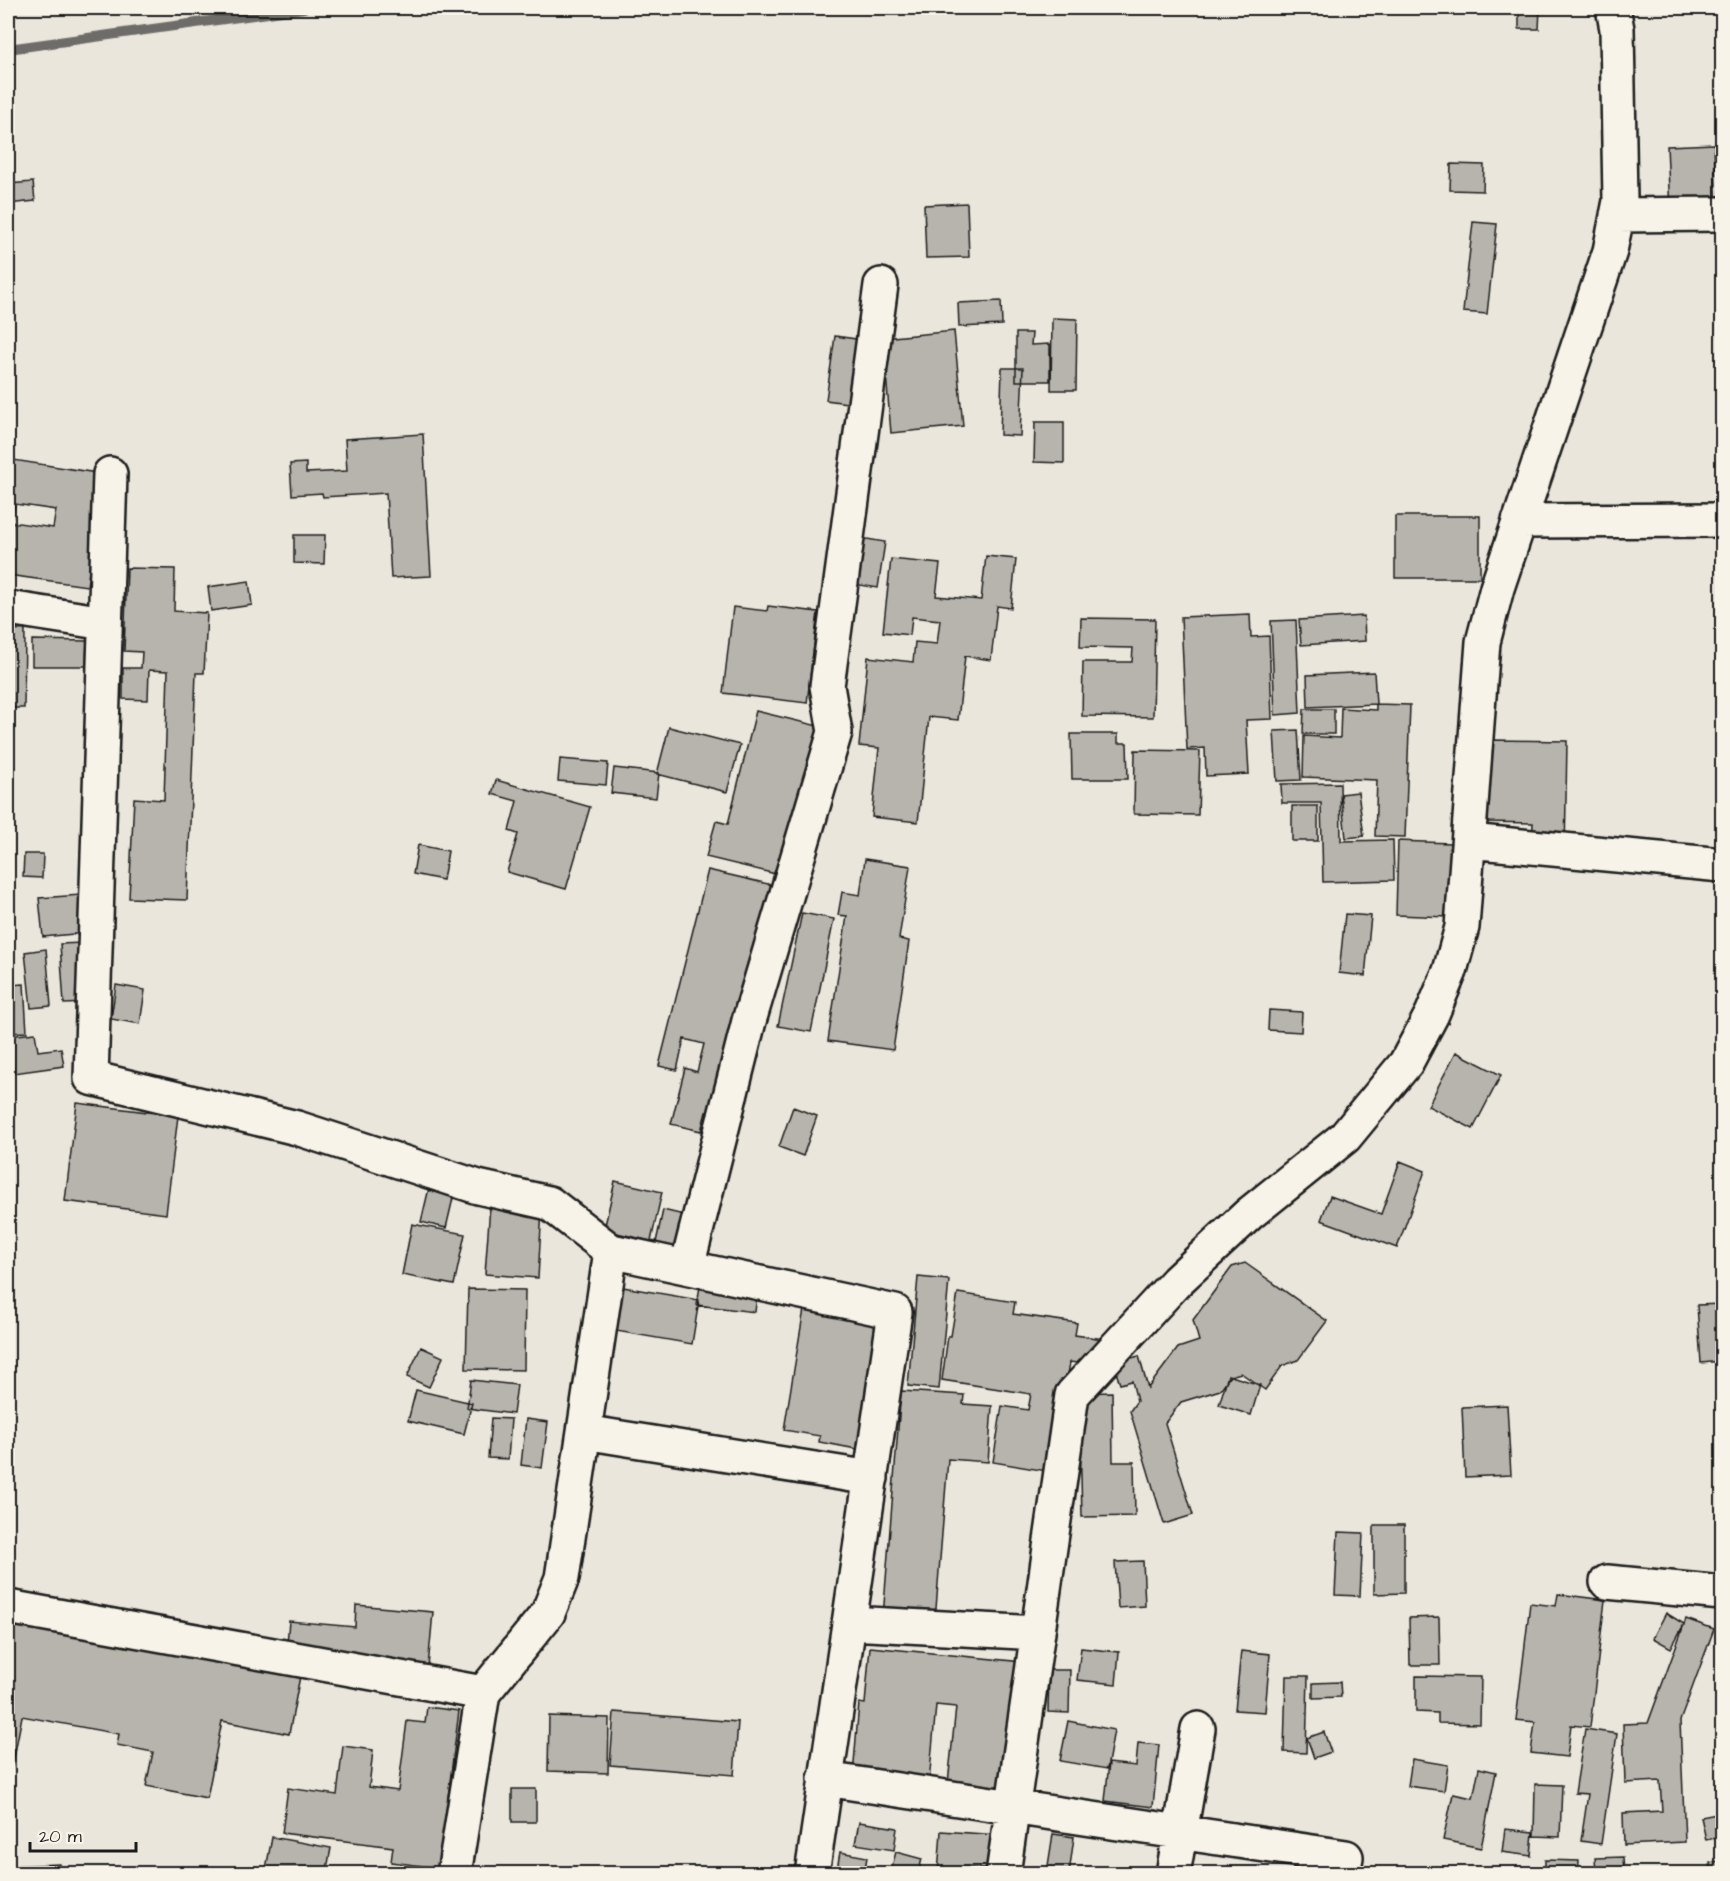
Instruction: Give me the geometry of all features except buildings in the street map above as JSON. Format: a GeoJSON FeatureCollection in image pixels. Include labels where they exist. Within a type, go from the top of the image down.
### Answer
{"type":"FeatureCollection","features":[{"type":"Feature","properties":{"kind":"street"},"geometry":{"type":"LineString","coordinates":[[1003,1874],[1072,1395],[1177,1281],[1249,1214],[1346,1137],[1406,1063],[1432,1014],[1450,971],[1462,927],[1483,642],[1497,588],[1519,520],[1610,251],[1620,201],[1617,40],[1613,8]]}},
{"type":"Feature","properties":{"kind":"street"},"geometry":{"type":"LineString","coordinates":[[1617,215],[1722,214]]}},
{"type":"Feature","properties":{"kind":"street"},"geometry":{"type":"LineString","coordinates":[[687,1267],[749,1021],[835,732],[827,686],[881,285]]}},
{"type":"Feature","properties":{"kind":"street"},"geometry":{"type":"LineString","coordinates":[[110,474],[91,1078],[297,1128],[478,1187],[549,1203],[611,1251],[896,1312],[812,1874]]}},
{"type":"Feature","properties":{"kind":"street"},"geometry":{"type":"LineString","coordinates":[[1519,520],[1722,520]]}},
{"type":"Feature","properties":{"kind":"street"},"geometry":{"type":"LineString","coordinates":[[8,608],[105,623]]}},
{"type":"Feature","properties":{"kind":"street"},"geometry":{"type":"LineString","coordinates":[[1469,841],[1722,865]]}},
{"type":"Feature","properties":{"kind":"street"},"geometry":{"type":"LineString","coordinates":[[454,1874],[483,1693],[548,1613],[562,1578],[611,1251]]}},
{"type":"Feature","properties":{"kind":"street"},"geometry":{"type":"LineString","coordinates":[[584,1432],[871,1478]]}},
{"type":"Feature","properties":{"kind":"street"},"geometry":{"type":"LineString","coordinates":[[1607,1582],[1722,1593]]}},
{"type":"Feature","properties":{"kind":"street"},"geometry":{"type":"LineString","coordinates":[[8,1607],[483,1693]]}},
{"type":"Feature","properties":{"kind":"street"},"geometry":{"type":"LineString","coordinates":[[849,1623],[1038,1633]]}},
{"type":"Feature","properties":{"kind":"street"},"geometry":{"type":"LineString","coordinates":[[1173,1874],[1198,1729]]}},
{"type":"Feature","properties":{"kind":"street"},"geometry":{"type":"LineString","coordinates":[[825,1779],[1346,1857],[1343,1874]]}},
{"type":"Feature","properties":{"kind":"waterway"},"geometry":{"type":"LineString","coordinates":[[8,49],[304,8]]}}]}
